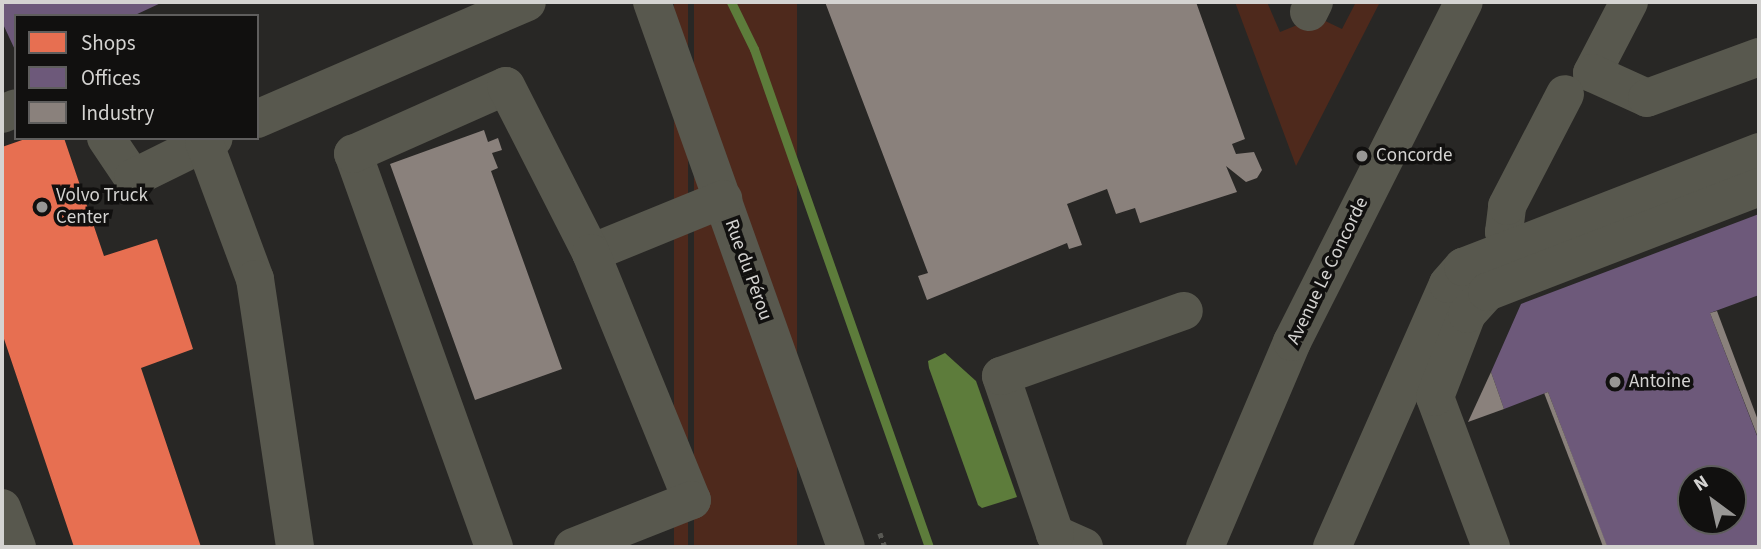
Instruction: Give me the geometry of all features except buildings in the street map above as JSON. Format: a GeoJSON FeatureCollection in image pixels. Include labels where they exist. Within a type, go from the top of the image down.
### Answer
{"type":"FeatureCollection","features":[{"type":"Feature","properties":{"kind":"street"},"geometry":{"type":"LineString","coordinates":[[259,119],[527,2]]}},
{"type":"Feature","properties":{"kind":"street","name":"Rue du Pérou"},"geometry":{"type":"LineString","coordinates":[[653,2],[723,199],[837,544]]}},
{"type":"Feature","properties":{"kind":"street"},"geometry":{"type":"LineString","coordinates":[[1305,2],[1309,12],[1314,2]]}},
{"type":"Feature","properties":{"kind":"street","name":"Avenue Le Concorde"},"geometry":{"type":"LineString","coordinates":[[1205,547],[1292,342],[1464,2]]}},
{"type":"Feature","properties":{"kind":"street"},"geometry":{"type":"LineString","coordinates":[[1629,2],[1592,73],[1647,99],[1759,57]]}},
{"type":"Feature","properties":{"kind":"street"},"geometry":{"type":"LineString","coordinates":[[494,547],[353,154],[506,86],[591,253],[692,500],[573,547]]}},
{"type":"Feature","properties":{"kind":"street"},"geometry":{"type":"LineString","coordinates":[[1509,247],[1504,232],[1507,206],[1565,94]]}},
{"type":"Feature","properties":{"kind":"street"},"geometry":{"type":"LineString","coordinates":[[107,140],[133,178],[209,140],[255,279],[295,547]]}},
{"type":"Feature","properties":{"kind":"street"},"geometry":{"type":"LineString","coordinates":[[1332,547],[1448,284],[1463,267],[1759,152]]}},
{"type":"Feature","properties":{"kind":"street"},"geometry":{"type":"LineString","coordinates":[[1491,547],[1435,397],[1467,314],[1487,292],[1759,187]]}},
{"type":"Feature","properties":{"kind":"street"},"geometry":{"type":"LineString","coordinates":[[591,253],[723,199]]}},
{"type":"Feature","properties":{"kind":"street"},"geometry":{"type":"LineString","coordinates":[[1084,547],[1055,534],[1001,376],[1184,311]]}},
{"type":"Feature","properties":{"kind":"street"},"geometry":{"type":"LineString","coordinates":[[2,508],[17,547]]}},
{"type":"Feature","properties":{"kind":"shaded area"},"geometry":{"type":"Polygon","coordinates":[[[674,2],[688,2],[688,547],[674,547],[674,2]]]}},
{"type":"Feature","properties":{"kind":"shaded area"},"geometry":{"type":"Polygon","coordinates":[[[694,2],[797,2],[797,547],[694,547],[694,2]]]}},
{"type":"Feature","properties":{"kind":"shaded area"},"geometry":{"type":"Polygon","coordinates":[[[1235,2],[1267,2],[1280,32],[1317,17],[1342,29],[1356,2],[1380,2],[1296,166],[1235,2]]]}},
{"type":"Feature","properties":{"kind":"shaded area"},"geometry":{"type":"Polygon","coordinates":[[[945,353],[976,381],[1017,497],[982,508],[978,505],[929,368],[928,361],[945,353]]]}},
{"type":"Feature","properties":{"kind":"waterway"},"geometry":{"type":"LineString","coordinates":[[731,2],[754,49],[929,547]]}},
{"type":"Feature","properties":{"kind":"place","name":"Concorde"},"geometry":{"type":"Point","coordinates":[1362,156]}},
{"type":"Feature","properties":{"kind":"place","name":"Volvo Truck Center"},"geometry":{"type":"Point","coordinates":[42,207]}},
{"type":"Feature","properties":{"kind":"place","name":"Antoine"},"geometry":{"type":"Point","coordinates":[1615,382]}}]}
